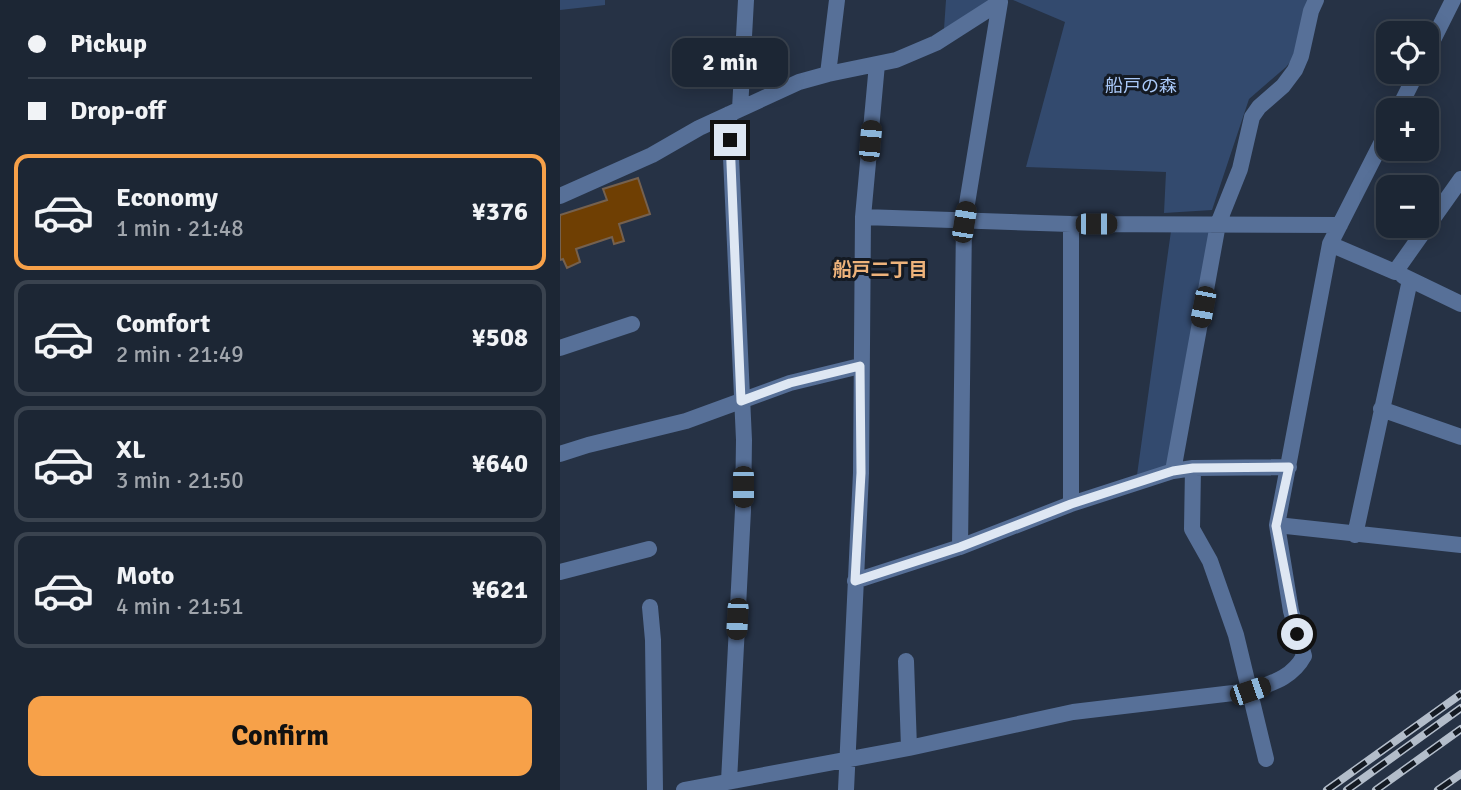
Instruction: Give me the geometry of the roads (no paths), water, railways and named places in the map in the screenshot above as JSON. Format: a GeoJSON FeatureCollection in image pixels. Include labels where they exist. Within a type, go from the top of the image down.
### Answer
{"type":"FeatureCollection","features":[{"type":"Feature","properties":{"kind":"street"},"geometry":{"type":"LineString","coordinates":[[718,785],[743,510],[734,112],[746,0]]}},
{"type":"Feature","properties":{"kind":"street"},"geometry":{"type":"LineString","coordinates":[[828,74],[836,0]]}},
{"type":"Feature","properties":{"kind":"street"},"geometry":{"type":"LineString","coordinates":[[1173,471],[1218,224],[1240,169],[1252,117],[1295,71],[1316,0]]}},
{"type":"Feature","properties":{"kind":"street"},"geometry":{"type":"LineString","coordinates":[[1439,28],[1453,0]]}},
{"type":"Feature","properties":{"kind":"street"},"geometry":{"type":"LineString","coordinates":[[560,196],[652,155],[799,82],[896,60],[936,43],[1000,2],[964,222],[960,547]]}},
{"type":"Feature","properties":{"kind":"street"},"geometry":{"type":"LineString","coordinates":[[846,790],[861,473],[863,217],[877,64]]}},
{"type":"Feature","properties":{"kind":"street"},"geometry":{"type":"LineString","coordinates":[[684,790],[909,748],[1073,712],[1250,691],[1287,676],[1298,667],[1304,656],[1292,611],[1276,526],[1330,244],[1376,154]]}},
{"type":"Feature","properties":{"kind":"street"},"geometry":{"type":"LineString","coordinates":[[1395,272],[1461,179]]}},
{"type":"Feature","properties":{"kind":"street"},"geometry":{"type":"LineString","coordinates":[[863,217],[1071,224],[1340,225]]}},
{"type":"Feature","properties":{"kind":"street"},"geometry":{"type":"LineString","coordinates":[[1071,224],[1071,504]]}},
{"type":"Feature","properties":{"kind":"street"},"geometry":{"type":"LineString","coordinates":[[1330,244],[1461,304]]}},
{"type":"Feature","properties":{"kind":"street"},"geometry":{"type":"LineString","coordinates":[[1355,535],[1410,279]]}},
{"type":"Feature","properties":{"kind":"street"},"geometry":{"type":"LineString","coordinates":[[560,348],[632,324]]}},
{"type":"Feature","properties":{"kind":"street"},"geometry":{"type":"LineString","coordinates":[[560,454],[686,421],[790,383],[860,366]]}},
{"type":"Feature","properties":{"kind":"street"},"geometry":{"type":"LineString","coordinates":[[1381,409],[1461,438]]}},
{"type":"Feature","properties":{"kind":"street"},"geometry":{"type":"LineString","coordinates":[[855,581],[960,547],[1071,504],[1173,471],[1193,468],[1289,467]]}},
{"type":"Feature","properties":{"kind":"street"},"geometry":{"type":"LineString","coordinates":[[1193,468],[1192,530],[1210,561],[1236,635],[1266,759]]}},
{"type":"Feature","properties":{"kind":"street"},"geometry":{"type":"LineString","coordinates":[[1276,526],[1461,545]]}},
{"type":"Feature","properties":{"kind":"street"},"geometry":{"type":"LineString","coordinates":[[560,572],[649,549]]}},
{"type":"Feature","properties":{"kind":"street"},"geometry":{"type":"LineString","coordinates":[[650,607],[655,790]]}},
{"type":"Feature","properties":{"kind":"street"},"geometry":{"type":"LineString","coordinates":[[906,661],[909,748]]}},
{"type":"Feature","properties":{"kind":"railway"},"geometry":{"type":"LineString","coordinates":[[1327,790],[1461,694]]}},
{"type":"Feature","properties":{"kind":"railway"},"geometry":{"type":"LineString","coordinates":[[1347,790],[1461,708]]}},
{"type":"Feature","properties":{"kind":"railway"},"geometry":{"type":"LineString","coordinates":[[1376,790],[1461,729]]}},
{"type":"Feature","properties":{"kind":"railway"},"geometry":{"type":"LineString","coordinates":[[1438,790],[1461,774]]}},
{"type":"Feature","properties":{"kind":"district","name":"船戸二丁目"},"geometry":{"type":"Point","coordinates":[880,270]}},
{"type":"Feature","properties":{"kind":"park label","name":"船戸の森"},"geometry":{"type":"Point","coordinates":[1141,86]}}]}
